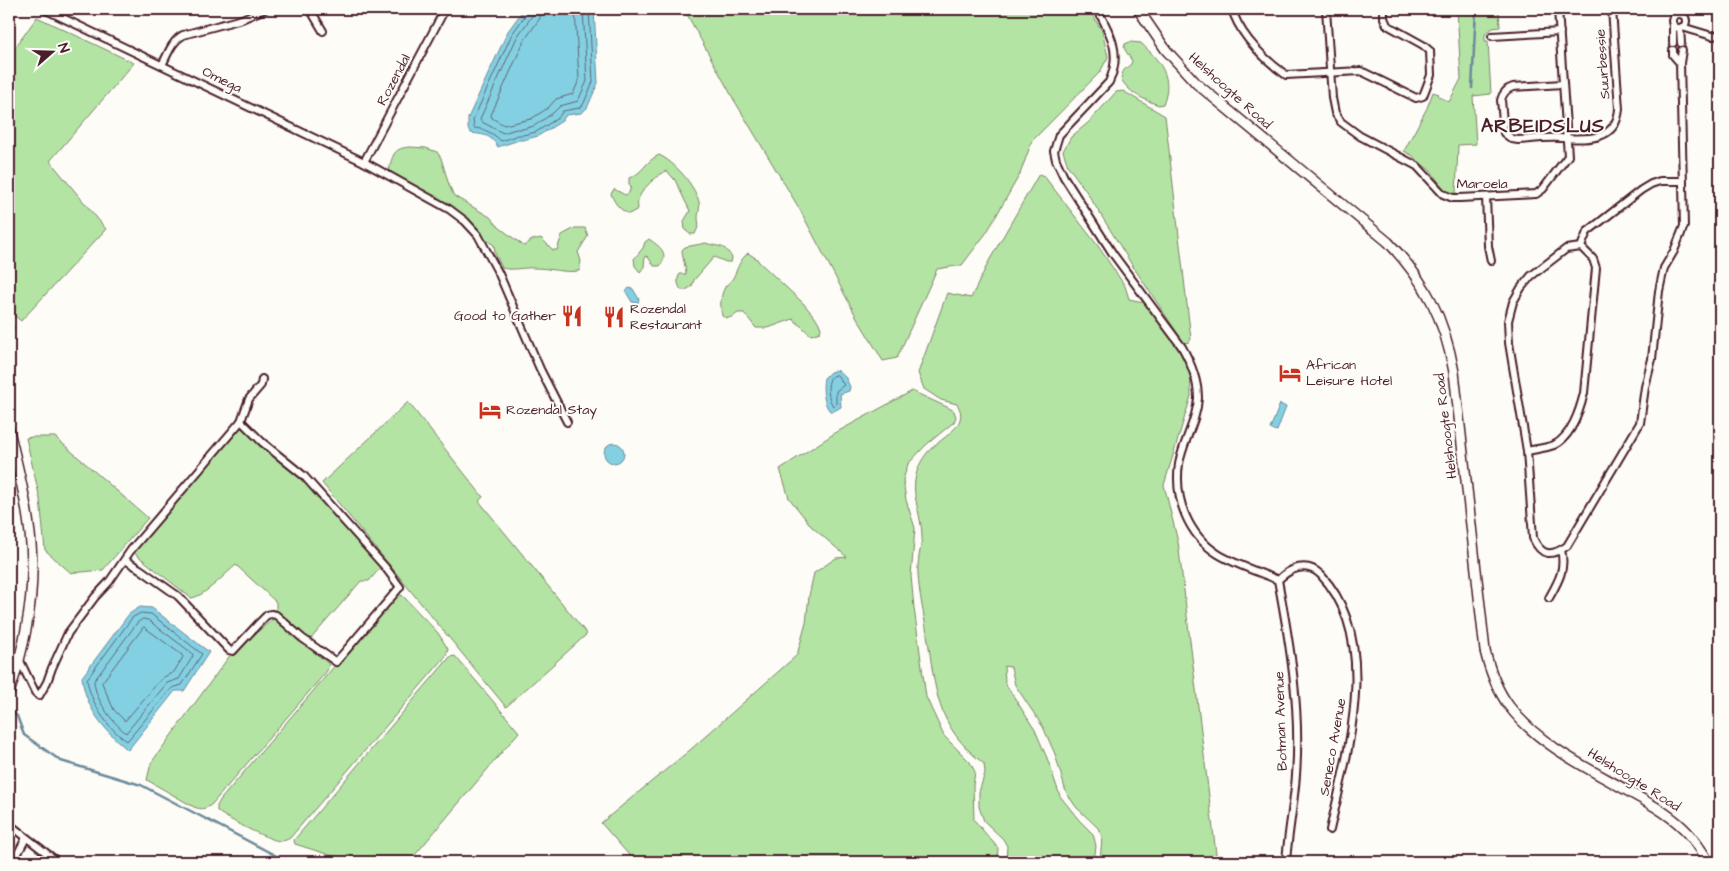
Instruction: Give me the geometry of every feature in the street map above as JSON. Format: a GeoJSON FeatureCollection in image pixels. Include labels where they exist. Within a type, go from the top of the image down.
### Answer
{"type":"FeatureCollection","features":[{"type":"Feature","properties":{"kind":"main road","name":"Helshoogte Road"},"geometry":{"type":"LineString","coordinates":[[1138,9],[1166,50],[1197,84],[1388,242],[1414,272],[1436,310],[1451,353],[1485,651],[1491,673],[1502,695],[1530,729],[1569,756],[1651,804],[1676,822],[1689,834],[1709,862]]}},
{"type":"Feature","properties":{"kind":"main road"},"geometry":{"type":"LineString","coordinates":[[9,430],[25,503],[32,563],[29,612],[20,661],[9,693]]}},
{"type":"Feature","properties":{"kind":"street","name":"Omega"},"geometry":{"type":"LineString","coordinates":[[44,9],[389,174],[449,209],[465,221],[478,235],[499,274],[540,369],[567,422]]}},
{"type":"Feature","properties":{"kind":"street"},"geometry":{"type":"LineString","coordinates":[[162,65],[172,45],[184,35],[234,22],[265,9]]}},
{"type":"Feature","properties":{"kind":"street"},"geometry":{"type":"LineString","coordinates":[[310,9],[323,30]]}},
{"type":"Feature","properties":{"kind":"street","name":"Rozendal"},"geometry":{"type":"LineString","coordinates":[[364,162],[445,9]]}},
{"type":"Feature","properties":{"kind":"street"},"geometry":{"type":"LineString","coordinates":[[1097,9],[1109,30],[1114,47],[1116,61],[1114,72],[1109,82],[1059,135],[1054,151],[1056,160],[1064,177],[1113,254],[1182,347],[1190,362],[1196,379],[1198,398],[1194,422],[1180,464],[1178,480],[1180,499],[1190,528],[1202,542],[1219,554],[1278,580]]}},
{"type":"Feature","properties":{"kind":"street"},"geometry":{"type":"LineString","coordinates":[[1236,9],[1234,14],[1241,28],[1268,60],[1286,75],[1361,72],[1416,98],[1423,96],[1431,75],[1430,51],[1386,24],[1384,9]]}},
{"type":"Feature","properties":{"kind":"street","name":"Maroela"},"geometry":{"type":"LineString","coordinates":[[1326,9],[1332,98],[1335,114],[1341,122],[1360,136],[1417,166],[1444,194],[1453,198],[1536,194],[1543,189],[1568,156],[1558,9]]}},
{"type":"Feature","properties":{"kind":"street","name":"Suurbessie"},"geometry":{"type":"LineString","coordinates":[[1567,138],[1602,136],[1616,125],[1618,117],[1612,9]]}},
{"type":"Feature","properties":{"kind":"street"},"geometry":{"type":"LineString","coordinates":[[1669,9],[1678,26],[1712,36],[1720,35]]}},
{"type":"Feature","properties":{"kind":"street"},"geometry":{"type":"LineString","coordinates":[[1581,247],[1566,249],[1530,276],[1513,302],[1508,320],[1509,343],[1527,451],[1533,538],[1536,546],[1548,554],[1561,550],[1566,546],[1640,424],[1645,387],[1652,359],[1660,284],[1664,268],[1674,251],[1684,226],[1681,46],[1675,14],[1677,11],[1684,15],[1699,33]]}},
{"type":"Feature","properties":{"kind":"street"},"geometry":{"type":"LineString","coordinates":[[1680,63],[1673,55],[1672,33],[1678,26],[1686,24],[1686,19]]}},
{"type":"Feature","properties":{"kind":"street"},"geometry":{"type":"LineString","coordinates":[[1492,36],[1560,32]]}},
{"type":"Feature","properties":{"kind":"street"},"geometry":{"type":"LineString","coordinates":[[1563,84],[1513,87],[1508,89],[1502,95],[1501,100],[1502,126],[1504,133],[1512,139],[1567,138]]}},
{"type":"Feature","properties":{"kind":"street"},"geometry":{"type":"LineString","coordinates":[[1581,247],[1587,232],[1641,190],[1660,181],[1683,181]]}},
{"type":"Feature","properties":{"kind":"street"},"geometry":{"type":"LineString","coordinates":[[1486,197],[1488,246],[1491,261]]}},
{"type":"Feature","properties":{"kind":"street"},"geometry":{"type":"LineString","coordinates":[[1527,451],[1552,446],[1557,443],[1563,438],[1580,411],[1584,394],[1596,268],[1594,259],[1581,247]]}},
{"type":"Feature","properties":{"kind":"street"},"geometry":{"type":"LineString","coordinates":[[20,661],[35,692],[39,696],[68,633],[109,582],[131,550],[241,420],[249,400],[261,385],[262,380]]}},
{"type":"Feature","properties":{"kind":"street"},"geometry":{"type":"LineString","coordinates":[[125,560],[178,596],[229,650],[233,651],[267,615],[271,614],[276,615],[302,638],[336,662],[400,587],[385,567],[310,482],[262,442],[241,420]]}},
{"type":"Feature","properties":{"kind":"street"},"geometry":{"type":"LineString","coordinates":[[1549,598],[1561,574],[1563,563],[1561,550]]}},
{"type":"Feature","properties":{"kind":"street","name":"Seneco Avenue"},"geometry":{"type":"LineString","coordinates":[[1278,580],[1293,569],[1302,567],[1316,571],[1329,585],[1344,611],[1352,638],[1356,684],[1354,716],[1330,830]]}},
{"type":"Feature","properties":{"kind":"street","name":"Botman Avenue"},"geometry":{"type":"LineString","coordinates":[[1278,580],[1295,683],[1297,722],[1296,774],[1286,862]]}},
{"type":"Feature","properties":{"kind":"street"},"geometry":{"type":"LineString","coordinates":[[9,824],[58,862]]}},
{"type":"Feature","properties":{"kind":"street"},"geometry":{"type":"LineString","coordinates":[[9,861],[17,855],[26,838]]}},
{"type":"Feature","properties":{"kind":"green space"},"geometry":{"type":"Polygon","coordinates":[[[684,9],[1089,9],[1102,31],[1108,57],[1100,72],[1032,141],[1020,174],[987,232],[962,265],[937,269],[897,358],[883,361],[856,316],[799,208],[734,100],[684,9]]]}},
{"type":"Feature","properties":{"kind":"green space"},"geometry":{"type":"Polygon","coordinates":[[[1457,9],[1499,9],[1500,27],[1493,28],[1485,34],[1485,41],[1488,41],[1491,94],[1473,96],[1476,144],[1458,145],[1456,194],[1444,190],[1431,171],[1404,151],[1427,108],[1433,92],[1449,102],[1461,79],[1457,9]]]}},
{"type":"Feature","properties":{"kind":"green space"},"geometry":{"type":"Polygon","coordinates":[[[37,17],[134,63],[50,161],[106,229],[21,321],[15,316],[10,322],[15,328],[9,334],[9,56],[37,17]]]}},
{"type":"Feature","properties":{"kind":"green space"},"geometry":{"type":"Polygon","coordinates":[[[1130,42],[1141,43],[1154,56],[1163,70],[1167,86],[1163,104],[1159,105],[1137,95],[1121,79],[1123,71],[1132,61],[1124,48],[1125,44],[1130,42]]]}},
{"type":"Feature","properties":{"kind":"green space"},"geometry":{"type":"Polygon","coordinates":[[[1123,91],[1165,116],[1191,339],[1189,342],[1184,343],[1132,265],[1086,191],[1068,166],[1063,151],[1071,137],[1089,122],[1116,92],[1123,91]]]}},
{"type":"Feature","properties":{"kind":"green space"},"geometry":{"type":"Polygon","coordinates":[[[410,147],[426,148],[437,152],[441,158],[454,196],[490,217],[500,228],[524,246],[532,240],[541,238],[553,250],[557,250],[562,235],[575,228],[585,228],[588,236],[578,252],[581,261],[579,271],[502,268],[495,253],[494,245],[483,238],[475,226],[443,202],[394,174],[389,169],[397,150],[410,147]]]}},
{"type":"Feature","properties":{"kind":"green space"},"geometry":{"type":"Polygon","coordinates":[[[659,155],[678,169],[689,182],[697,196],[699,202],[699,225],[695,234],[690,234],[685,230],[684,221],[690,211],[675,180],[667,171],[659,175],[646,187],[639,196],[638,209],[629,214],[620,208],[611,194],[614,189],[625,195],[629,193],[631,186],[629,178],[638,173],[659,155]]]}},
{"type":"Feature","properties":{"kind":"green space"},"geometry":{"type":"Polygon","coordinates":[[[1039,174],[1044,176],[1098,246],[1125,286],[1129,299],[1143,302],[1173,340],[1190,370],[1191,396],[1164,485],[1178,542],[1217,862],[1100,862],[1102,837],[1098,828],[1076,807],[1066,792],[1055,754],[1043,727],[1015,685],[1011,667],[1004,666],[1005,683],[1035,730],[1060,796],[1093,834],[1096,846],[1094,862],[1006,862],[1007,846],[1003,839],[984,821],[979,807],[979,792],[985,773],[984,764],[968,750],[956,735],[940,706],[920,596],[918,564],[922,536],[914,487],[919,466],[925,456],[952,432],[960,419],[960,412],[957,404],[941,400],[924,389],[918,373],[947,293],[971,298],[989,261],[1039,174]]]}},
{"type":"Feature","properties":{"kind":"green space"},"geometry":{"type":"Polygon","coordinates":[[[649,239],[662,250],[664,254],[663,261],[660,266],[654,266],[648,257],[645,256],[644,267],[640,272],[635,266],[634,259],[649,239]]]}},
{"type":"Feature","properties":{"kind":"green space"},"geometry":{"type":"Polygon","coordinates":[[[706,243],[724,248],[732,258],[731,262],[714,257],[694,280],[692,286],[686,290],[681,290],[678,278],[680,274],[686,274],[682,250],[685,247],[706,243]]]}},
{"type":"Feature","properties":{"kind":"green space"},"geometry":{"type":"Polygon","coordinates":[[[748,253],[757,259],[803,303],[818,321],[821,328],[820,332],[811,335],[793,319],[768,328],[756,328],[744,313],[738,313],[729,318],[722,316],[721,302],[723,290],[733,278],[748,253]]]}},
{"type":"Feature","properties":{"kind":"green space"},"geometry":{"type":"Polygon","coordinates":[[[912,391],[949,408],[954,411],[956,417],[954,422],[926,445],[908,464],[903,480],[906,500],[915,528],[911,576],[926,697],[944,736],[970,762],[975,772],[973,786],[974,820],[998,848],[997,862],[635,862],[601,823],[690,750],[797,655],[806,623],[814,573],[836,558],[847,557],[812,527],[789,498],[780,469],[835,433],[912,391]]]}},
{"type":"Feature","properties":{"kind":"green space"},"geometry":{"type":"Polygon","coordinates":[[[408,402],[483,497],[479,501],[587,634],[506,707],[322,483],[408,402]]]}},
{"type":"Feature","properties":{"kind":"green space"},"geometry":{"type":"Polygon","coordinates":[[[242,426],[308,482],[381,567],[369,581],[361,581],[309,641],[276,612],[276,602],[236,565],[202,594],[191,598],[133,552],[242,426]]]}},
{"type":"Feature","properties":{"kind":"green space"},"geometry":{"type":"Polygon","coordinates":[[[55,437],[148,518],[103,570],[71,573],[45,550],[40,499],[26,438],[55,437]]]}},
{"type":"Feature","properties":{"kind":"green space"},"geometry":{"type":"Polygon","coordinates":[[[396,594],[403,596],[438,633],[448,649],[446,656],[290,838],[279,841],[266,837],[217,811],[217,806],[221,799],[396,594]]]}},
{"type":"Feature","properties":{"kind":"green space"},"geometry":{"type":"Polygon","coordinates":[[[274,618],[329,664],[327,671],[208,807],[202,809],[194,807],[147,780],[151,763],[231,654],[274,618]]]}},
{"type":"Feature","properties":{"kind":"green space"},"geometry":{"type":"Polygon","coordinates":[[[455,656],[519,732],[409,862],[352,862],[295,844],[294,840],[450,657],[455,656]]]}},
{"type":"Feature","properties":{"kind":"water"},"geometry":{"type":"Polygon","coordinates":[[[524,9],[594,9],[598,83],[587,108],[581,113],[566,115],[562,121],[538,136],[498,147],[489,137],[471,133],[468,129],[468,118],[508,31],[524,9]]]}},
{"type":"Feature","properties":{"kind":"water"},"geometry":{"type":"Polygon","coordinates":[[[629,288],[633,289],[639,299],[638,303],[632,302],[626,292],[629,288]]]}},
{"type":"Feature","properties":{"kind":"water"},"geometry":{"type":"Polygon","coordinates":[[[837,370],[846,378],[850,387],[849,391],[840,394],[841,407],[830,411],[824,395],[824,378],[830,372],[837,370]]]}},
{"type":"Feature","properties":{"kind":"water"},"geometry":{"type":"Polygon","coordinates":[[[1280,404],[1286,407],[1277,431],[1270,429],[1280,404]]]}},
{"type":"Feature","properties":{"kind":"water"},"geometry":{"type":"Polygon","coordinates":[[[610,443],[618,443],[624,449],[624,457],[618,463],[610,463],[604,457],[604,449],[610,443]]]}},
{"type":"Feature","properties":{"kind":"water"},"geometry":{"type":"Polygon","coordinates":[[[140,607],[152,608],[209,652],[184,691],[175,691],[128,750],[104,727],[92,709],[87,699],[82,677],[129,614],[140,607]]]}},
{"type":"Feature","properties":{"kind":"waterway"},"geometry":{"type":"LineString","coordinates":[[1472,88],[1476,9]]}},
{"type":"Feature","properties":{"kind":"waterway"},"geometry":{"type":"LineString","coordinates":[[9,709],[17,716],[24,735],[61,761],[141,785],[286,861],[297,862]]}},
{"type":"Feature","properties":{"kind":"place","name":"Good to Gather"},"geometry":{"type":"Point","coordinates":[572,316]}},
{"type":"Feature","properties":{"kind":"place","name":"Rozendal Restaurant"},"geometry":{"type":"Point","coordinates":[614,317]}},
{"type":"Feature","properties":{"kind":"place","name":"African Leisure Hotel"},"geometry":{"type":"Point","coordinates":[1290,373]}},
{"type":"Feature","properties":{"kind":"place","name":"Rozendal Stay"},"geometry":{"type":"Point","coordinates":[490,410]}},
{"type":"Feature","properties":{"kind":"district","name":"ARBEIDSLUS"},"geometry":{"type":"Point","coordinates":[1543,126]}}]}
